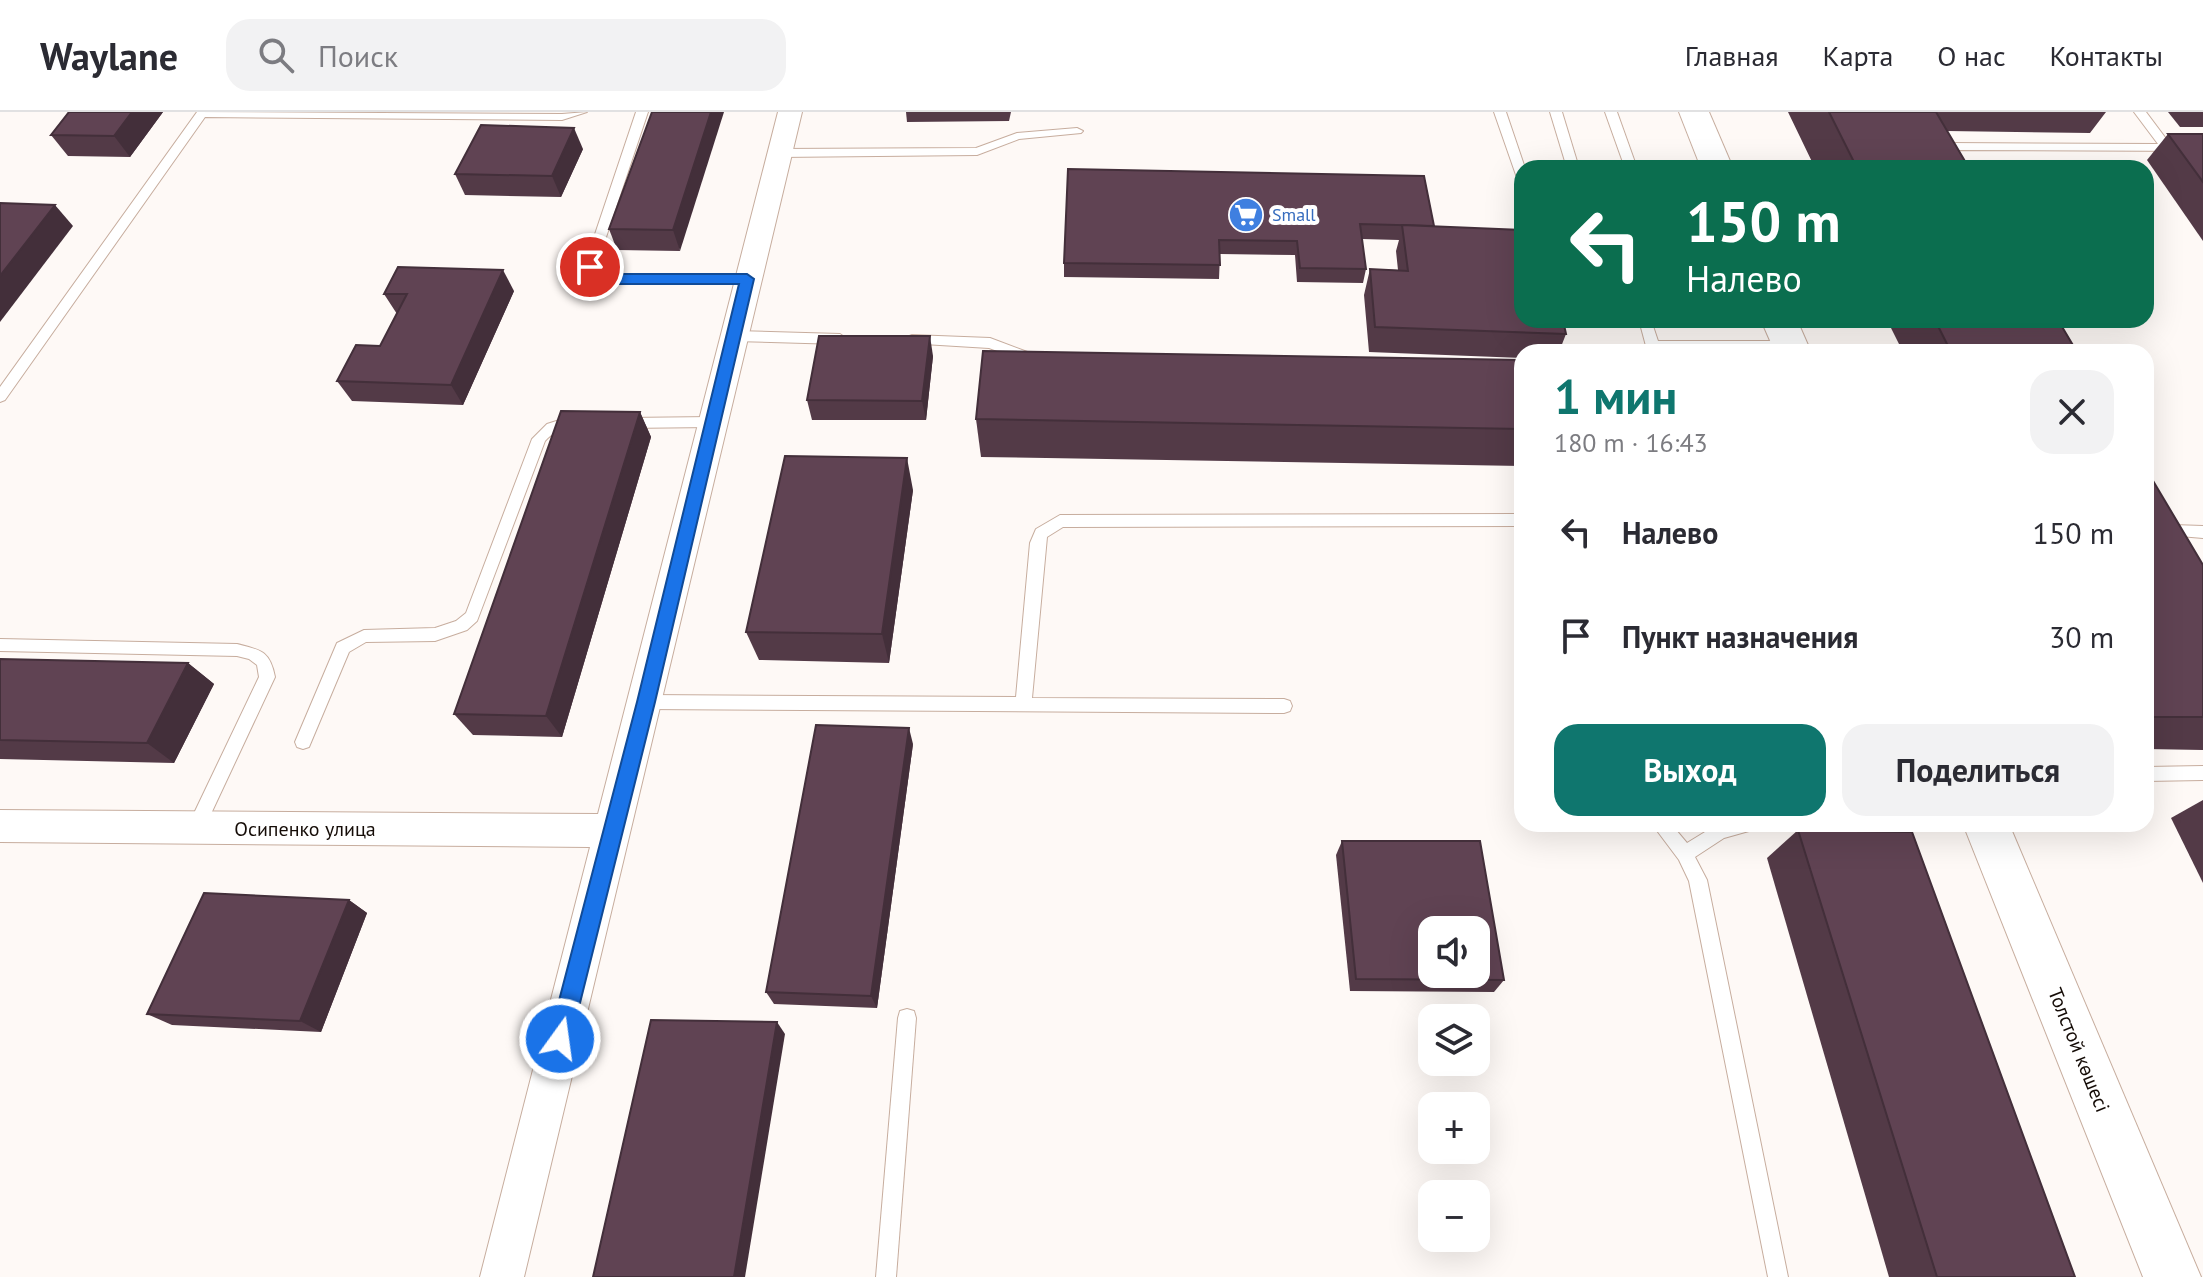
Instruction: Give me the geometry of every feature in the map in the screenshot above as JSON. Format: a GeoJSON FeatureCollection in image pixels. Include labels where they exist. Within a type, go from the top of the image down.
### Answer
{"type":"FeatureCollection","features":[{"type":"Feature","properties":{"kind":"main road"},"geometry":{"type":"LineString","coordinates":[[1694,112],[1714,160]]}},
{"type":"Feature","properties":{"kind":"main road","name":"Толстой көшесі"},"geometry":{"type":"LineString","coordinates":[[1989,832],[2172,1277]]}},
{"type":"Feature","properties":{"kind":"street"},"geometry":{"type":"LineString","coordinates":[[502,1277],[790,112]]}},
{"type":"Feature","properties":{"kind":"street","name":"Осипенко улица"},"geometry":{"type":"LineString","coordinates":[[0,826],[610,831]]}},
{"type":"Feature","properties":{"kind":"lane"},"geometry":{"type":"LineString","coordinates":[[0,397],[202,113],[562,117],[581,112]]}},
{"type":"Feature","properties":{"kind":"lane"},"geometry":{"type":"LineString","coordinates":[[642,112],[590,267],[594,275],[605,279],[747,279]]}},
{"type":"Feature","properties":{"kind":"lane"},"geometry":{"type":"LineString","coordinates":[[1500,112],[1517,160]]}},
{"type":"Feature","properties":{"kind":"lane"},"geometry":{"type":"LineString","coordinates":[[1556,112],[1571,160]]}},
{"type":"Feature","properties":{"kind":"lane"},"geometry":{"type":"LineString","coordinates":[[1611,112],[1628,160]]}},
{"type":"Feature","properties":{"kind":"lane"},"geometry":{"type":"LineString","coordinates":[[2140,112],[2167,148]]}},
{"type":"Feature","properties":{"kind":"lane"},"geometry":{"type":"LineString","coordinates":[[779,153],[977,151],[1017,136],[1077,131]]}},
{"type":"Feature","properties":{"kind":"lane"},"geometry":{"type":"LineString","coordinates":[[1953,160],[1945,146],[2203,148]]}},
{"type":"Feature","properties":{"kind":"lane"},"geometry":{"type":"LineString","coordinates":[[734,336],[855,339]]}},
{"type":"Feature","properties":{"kind":"lane"},"geometry":{"type":"LineString","coordinates":[[1691,344],[1787,339]]}},
{"type":"Feature","properties":{"kind":"lane"},"geometry":{"type":"LineString","coordinates":[[900,340],[990,343],[1014,355],[1034,357]]}},
{"type":"Feature","properties":{"kind":"lane"},"geometry":{"type":"LineString","coordinates":[[303,742],[343,648],[353,639],[445,633],[461,628],[472,617],[539,439],[547,428],[560,423],[712,422]]}},
{"type":"Feature","properties":{"kind":"lane"},"geometry":{"type":"LineString","coordinates":[[1024,702],[1037,543],[1041,533],[1060,521],[1514,520]]}},
{"type":"Feature","properties":{"kind":"lane"},"geometry":{"type":"LineString","coordinates":[[2173,532],[2203,532]]}},
{"type":"Feature","properties":{"kind":"lane"},"geometry":{"type":"LineString","coordinates":[[0,645],[237,650],[253,654],[264,662],[267,677],[196,828]]}},
{"type":"Feature","properties":{"kind":"lane"},"geometry":{"type":"LineString","coordinates":[[646,702],[1284,706]]}},
{"type":"Feature","properties":{"kind":"lane"},"geometry":{"type":"LineString","coordinates":[[2154,774],[2203,773]]}},
{"type":"Feature","properties":{"kind":"lane"},"geometry":{"type":"LineString","coordinates":[[1667,832],[1685,854],[1698,880],[1778,1277]]}},
{"type":"Feature","properties":{"kind":"lane"},"geometry":{"type":"LineString","coordinates":[[1685,854],[1718,832]]}},
{"type":"Feature","properties":{"kind":"lane"},"geometry":{"type":"LineString","coordinates":[[886,1277],[907,1018]]}},
{"type":"Feature","properties":{"kind":"building"},"geometry":{"type":"Polygon","coordinates":[[[69,112],[132,112],[114,136],[51,135],[69,112]]]}},
{"type":"Feature","properties":{"kind":"building"},"geometry":{"type":"Polygon","coordinates":[[[652,112],[711,112],[673,230],[609,229],[652,112]]]}},
{"type":"Feature","properties":{"kind":"building"},"geometry":{"type":"Polygon","coordinates":[[[1829,112],[1936,112],[1964,160],[1853,160],[1829,112]]]}},
{"type":"Feature","properties":{"kind":"building"},"geometry":{"type":"Polygon","coordinates":[[[481,125],[574,128],[552,176],[455,174],[481,125]]]}},
{"type":"Feature","properties":{"kind":"building"},"geometry":{"type":"Polygon","coordinates":[[[2168,134],[2203,134],[2203,182],[2168,134]]]}},
{"type":"Feature","properties":{"kind":"building","name":"Small"},"geometry":{"type":"Polygon","coordinates":[[[1068,169],[1424,176],[1434,226],[1360,224],[1366,269],[1300,268],[1297,241],[1219,240],[1220,265],[1064,263],[1068,169]]]}},
{"type":"Feature","properties":{"kind":"building"},"geometry":{"type":"Polygon","coordinates":[[[0,203],[55,205],[0,276],[0,203]]]}},
{"type":"Feature","properties":{"kind":"building"},"geometry":{"type":"Polygon","coordinates":[[[1402,225],[1514,230],[1514,328],[1565,328],[1566,334],[1375,327],[1370,269],[1408,271],[1402,225]]]}},
{"type":"Feature","properties":{"kind":"building"},"geometry":{"type":"Polygon","coordinates":[[[398,267],[503,270],[451,385],[337,381],[356,345],[380,346],[407,294],[384,294],[398,267]]]}},
{"type":"Feature","properties":{"kind":"building"},"geometry":{"type":"Polygon","coordinates":[[[1939,328],[2063,328],[2072,344],[1947,344],[1939,328]]]}},
{"type":"Feature","properties":{"kind":"building"},"geometry":{"type":"Polygon","coordinates":[[[819,336],[930,336],[922,401],[807,400],[819,336]]]}},
{"type":"Feature","properties":{"kind":"building"},"geometry":{"type":"Polygon","coordinates":[[[983,351],[1514,360],[1514,429],[976,419],[983,351]]]}},
{"type":"Feature","properties":{"kind":"building"},"geometry":{"type":"Polygon","coordinates":[[[561,411],[640,412],[546,716],[454,714],[561,411]]]}},
{"type":"Feature","properties":{"kind":"building"},"geometry":{"type":"Polygon","coordinates":[[[785,456],[907,458],[882,634],[746,632],[785,456]]]}},
{"type":"Feature","properties":{"kind":"building"},"geometry":{"type":"Polygon","coordinates":[[[2154,482],[2203,565],[2203,717],[2154,717],[2154,482]]]}},
{"type":"Feature","properties":{"kind":"building"},"geometry":{"type":"Polygon","coordinates":[[[0,659],[188,663],[147,743],[0,740],[0,659]]]}},
{"type":"Feature","properties":{"kind":"building"},"geometry":{"type":"Polygon","coordinates":[[[816,725],[909,728],[871,996],[766,992],[816,725]]]}},
{"type":"Feature","properties":{"kind":"building"},"geometry":{"type":"Polygon","coordinates":[[[1799,832],[1912,832],[2075,1277],[1937,1277],[1799,832]]]}},
{"type":"Feature","properties":{"kind":"building"},"geometry":{"type":"Polygon","coordinates":[[[1342,841],[1480,841],[1504,980],[1490,980],[1490,916],[1418,916],[1418,979],[1356,979],[1342,841]]]}},
{"type":"Feature","properties":{"kind":"building"},"geometry":{"type":"Polygon","coordinates":[[[204,893],[349,900],[300,1021],[147,1014],[204,893]]]}},
{"type":"Feature","properties":{"kind":"building"},"geometry":{"type":"Polygon","coordinates":[[[651,1020],[777,1022],[734,1277],[593,1277],[651,1020]]]}},
{"type":"Feature","properties":{"kind":"place","name":"Small"},"geometry":{"type":"Point","coordinates":[1246,215]}},
{"type":"Feature","properties":{"kind":"route"},"geometry":{"type":"LineString","coordinates":[[560,1039],[610,831],[646,702],[747,279],[605,279],[594,275],[590,267]]}}]}
